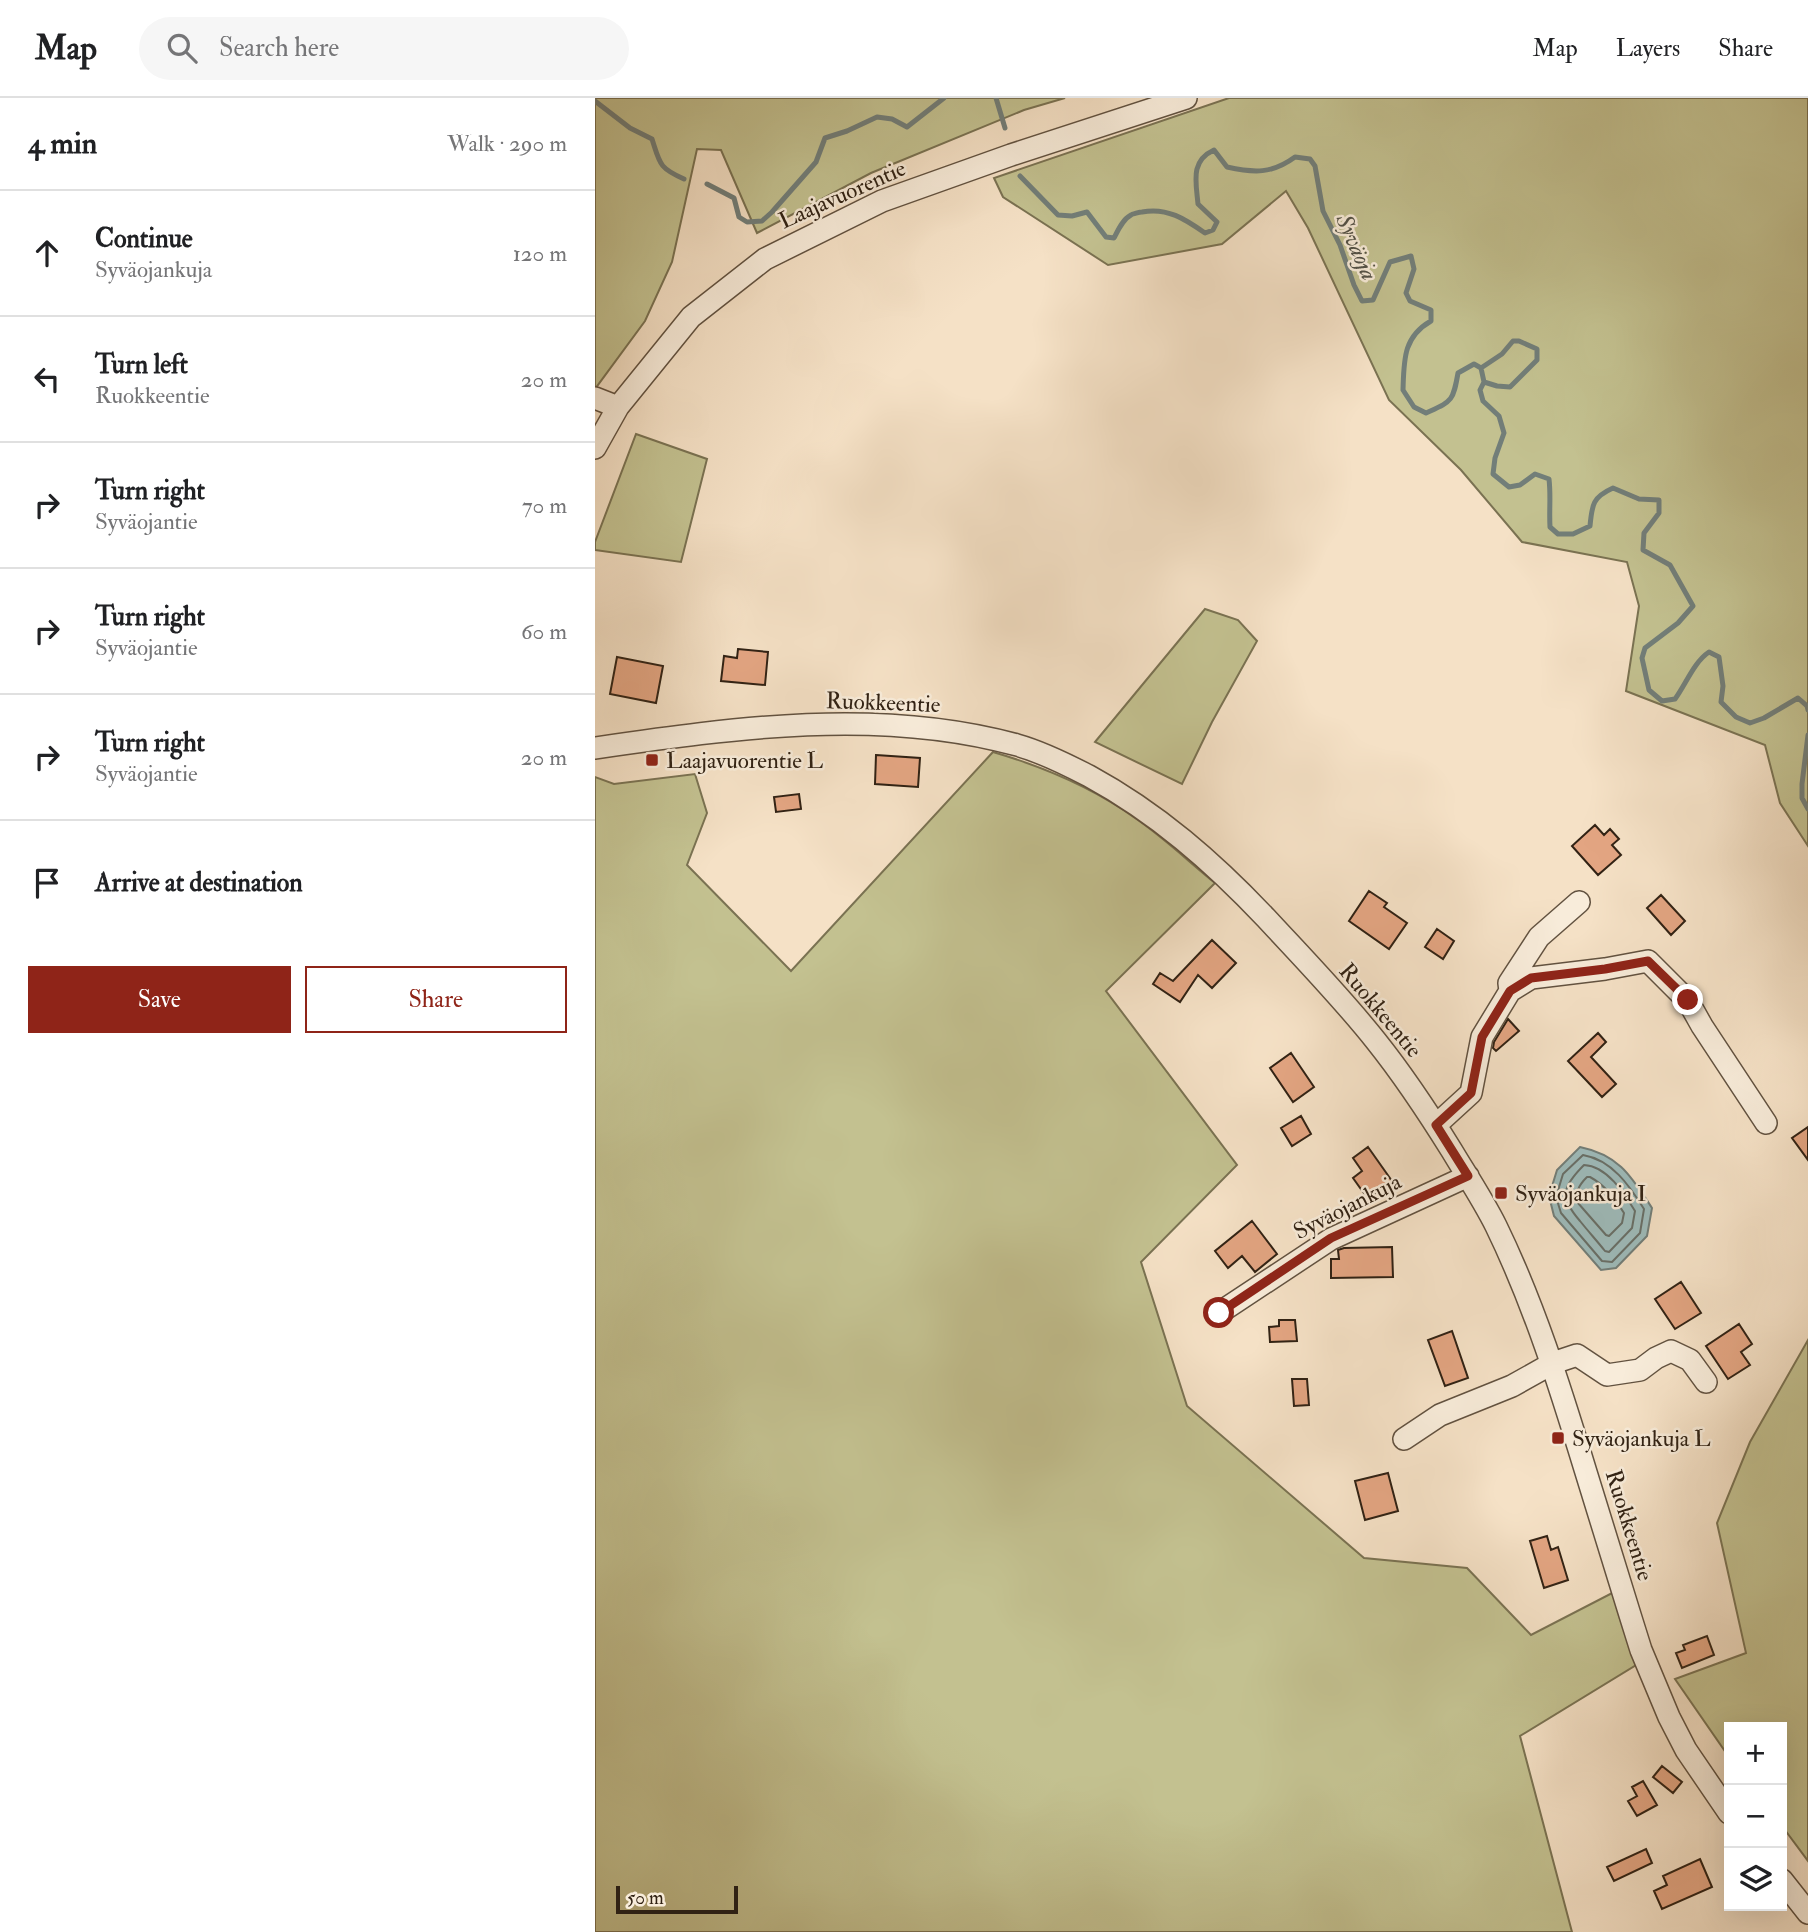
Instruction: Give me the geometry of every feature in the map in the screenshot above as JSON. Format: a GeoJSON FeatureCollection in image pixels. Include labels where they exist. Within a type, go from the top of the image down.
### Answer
{"type":"FeatureCollection","features":[{"type":"Feature","properties":{"kind":"street","name":"Laajavuorentie"},"geometry":{"type":"LineString","coordinates":[[595,449],[618,407],[691,317],[765,258],[882,201],[1011,155],[1186,98]]}},
{"type":"Feature","properties":{"kind":"street"},"geometry":{"type":"LineString","coordinates":[[595,398],[618,407]]}},
{"type":"Feature","properties":{"kind":"street","name":"Ruokkeentie"},"geometry":{"type":"LineString","coordinates":[[595,748],[723,731],[867,723],[914,726],[974,735],[1020,746],[1066,764],[1115,791],[1160,821],[1201,854],[1242,894],[1370,1034],[1436,1125],[1495,1224],[1553,1363],[1641,1650],[1655,1686],[1686,1750],[1724,1806]]}},
{"type":"Feature","properties":{"kind":"street"},"geometry":{"type":"LineString","coordinates":[[1510,991],[1509,983],[1539,937],[1579,902]]}},
{"type":"Feature","properties":{"kind":"street"},"geometry":{"type":"LineString","coordinates":[[1436,1125],[1471,1093],[1482,1037],[1510,991],[1531,978],[1648,961],[1688,1000],[1702,1026],[1766,1123]]}},
{"type":"Feature","properties":{"kind":"street","name":"Syväojankuja"},"geometry":{"type":"LineString","coordinates":[[1219,1313],[1331,1238],[1468,1176]]}},
{"type":"Feature","properties":{"kind":"street"},"geometry":{"type":"LineString","coordinates":[[1404,1439],[1440,1415],[1512,1386],[1553,1363],[1577,1355],[1607,1375],[1640,1370],[1671,1351],[1691,1360],[1706,1382]]}},
{"type":"Feature","properties":{"kind":"street"},"geometry":{"type":"LineString","coordinates":[[1787,1886],[1808,1913]]}},
{"type":"Feature","properties":{"kind":"shaded area"},"geometry":{"type":"Polygon","coordinates":[[[595,98],[1065,98],[1024,110],[871,173],[757,233],[721,150],[697,149],[672,262],[645,321],[595,389],[595,98]]]}},
{"type":"Feature","properties":{"kind":"shaded area"},"geometry":{"type":"Polygon","coordinates":[[[1229,98],[1808,98],[1808,846],[1780,803],[1765,745],[1626,691],[1639,606],[1627,562],[1522,542],[1461,470],[1389,400],[1308,228],[1286,191],[1222,244],[1108,265],[1003,197],[994,178],[1229,98]]]}},
{"type":"Feature","properties":{"kind":"shaded area"},"geometry":{"type":"Polygon","coordinates":[[[636,434],[707,459],[681,562],[595,550],[595,542],[636,434]]]}},
{"type":"Feature","properties":{"kind":"shaded area"},"geometry":{"type":"Polygon","coordinates":[[[1205,609],[1238,620],[1257,641],[1212,722],[1182,784],[1095,742],[1205,609]]]}},
{"type":"Feature","properties":{"kind":"shaded area"},"geometry":{"type":"Polygon","coordinates":[[[993,752],[1049,771],[1085,787],[1119,807],[1156,833],[1215,883],[1106,991],[1237,1165],[1141,1262],[1187,1406],[1364,1558],[1467,1568],[1531,1635],[1618,1590],[1641,1662],[1520,1736],[1572,1932],[595,1932],[595,777],[614,784],[695,774],[707,813],[687,865],[791,971],[993,752]]]}},
{"type":"Feature","properties":{"kind":"shaded area"},"geometry":{"type":"Polygon","coordinates":[[[1808,1340],[1808,1861],[1787,1833],[1787,1722],[1724,1722],[1724,1750],[1675,1679],[1746,1653],[1717,1523],[1750,1442],[1808,1340]]]}},
{"type":"Feature","properties":{"kind":"water"},"geometry":{"type":"Polygon","coordinates":[[[1580,1147],[1605,1155],[1623,1168],[1652,1208],[1647,1236],[1616,1268],[1601,1270],[1554,1216],[1549,1196],[1557,1170],[1580,1147]]]}},
{"type":"Feature","properties":{"kind":"building"},"geometry":{"type":"Polygon","coordinates":[[[738,649],[768,652],[765,685],[721,681],[724,656],[737,658],[738,649]]]}},
{"type":"Feature","properties":{"kind":"building"},"geometry":{"type":"Polygon","coordinates":[[[617,657],[663,666],[656,703],[610,694],[617,657]]]}},
{"type":"Feature","properties":{"kind":"building"},"geometry":{"type":"Polygon","coordinates":[[[876,755],[920,758],[918,787],[875,784],[876,755]]]}},
{"type":"Feature","properties":{"kind":"building"},"geometry":{"type":"Polygon","coordinates":[[[799,794],[801,809],[776,812],[774,797],[799,794]]]}},
{"type":"Feature","properties":{"kind":"building"},"geometry":{"type":"Polygon","coordinates":[[[1595,825],[1604,835],[1610,829],[1619,839],[1612,845],[1621,855],[1598,875],[1572,846],[1595,825]]]}},
{"type":"Feature","properties":{"kind":"building"},"geometry":{"type":"Polygon","coordinates":[[[1369,891],[1387,903],[1384,907],[1407,923],[1389,949],[1349,921],[1369,891]]]}},
{"type":"Feature","properties":{"kind":"building"},"geometry":{"type":"Polygon","coordinates":[[[1661,895],[1685,921],[1671,935],[1647,908],[1661,895]]]}},
{"type":"Feature","properties":{"kind":"building"},"geometry":{"type":"Polygon","coordinates":[[[1437,929],[1454,941],[1443,959],[1425,947],[1437,929]]]}},
{"type":"Feature","properties":{"kind":"building"},"geometry":{"type":"Polygon","coordinates":[[[1212,940],[1236,963],[1212,988],[1198,975],[1180,1002],[1153,984],[1160,973],[1173,981],[1212,940]]]}},
{"type":"Feature","properties":{"kind":"building"},"geometry":{"type":"Polygon","coordinates":[[[1508,1019],[1519,1031],[1496,1051],[1493,1048],[1494,1042],[1508,1019]]]}},
{"type":"Feature","properties":{"kind":"building"},"geometry":{"type":"Polygon","coordinates":[[[1598,1033],[1606,1042],[1591,1057],[1616,1084],[1602,1097],[1568,1061],[1598,1033]]]}},
{"type":"Feature","properties":{"kind":"building"},"geometry":{"type":"Polygon","coordinates":[[[1291,1053],[1314,1087],[1293,1102],[1270,1068],[1291,1053]]]}},
{"type":"Feature","properties":{"kind":"building"},"geometry":{"type":"Polygon","coordinates":[[[1301,1116],[1311,1134],[1292,1146],[1281,1128],[1301,1116]]]}},
{"type":"Feature","properties":{"kind":"building"},"geometry":{"type":"Polygon","coordinates":[[[1808,1127],[1808,1160],[1792,1138],[1808,1127]]]}},
{"type":"Feature","properties":{"kind":"building"},"geometry":{"type":"Polygon","coordinates":[[[1368,1147],[1392,1181],[1368,1199],[1353,1178],[1362,1171],[1353,1158],[1368,1147]]]}},
{"type":"Feature","properties":{"kind":"building"},"geometry":{"type":"Polygon","coordinates":[[[1252,1221],[1277,1254],[1255,1272],[1242,1256],[1228,1268],[1215,1251],[1252,1221]]]}},
{"type":"Feature","properties":{"kind":"building"},"geometry":{"type":"Polygon","coordinates":[[[1392,1247],[1393,1277],[1331,1278],[1331,1259],[1339,1259],[1338,1250],[1392,1247]]]}},
{"type":"Feature","properties":{"kind":"building"},"geometry":{"type":"Polygon","coordinates":[[[1681,1282],[1701,1313],[1675,1329],[1655,1299],[1681,1282]]]}},
{"type":"Feature","properties":{"kind":"building"},"geometry":{"type":"Polygon","coordinates":[[[1279,1320],[1295,1320],[1297,1341],[1270,1342],[1269,1327],[1279,1326],[1279,1320]]]}},
{"type":"Feature","properties":{"kind":"building"},"geometry":{"type":"Polygon","coordinates":[[[1739,1324],[1752,1344],[1741,1352],[1750,1365],[1728,1379],[1706,1346],[1739,1324]]]}},
{"type":"Feature","properties":{"kind":"building"},"geometry":{"type":"Polygon","coordinates":[[[1452,1331],[1468,1378],[1445,1386],[1428,1340],[1452,1331]]]}},
{"type":"Feature","properties":{"kind":"building"},"geometry":{"type":"Polygon","coordinates":[[[1292,1379],[1307,1379],[1309,1405],[1294,1406],[1292,1379]]]}},
{"type":"Feature","properties":{"kind":"building"},"geometry":{"type":"Polygon","coordinates":[[[1388,1473],[1398,1511],[1365,1520],[1355,1481],[1388,1473]]]}},
{"type":"Feature","properties":{"kind":"building"},"geometry":{"type":"Polygon","coordinates":[[[1547,1536],[1551,1550],[1558,1547],[1568,1580],[1544,1588],[1530,1541],[1547,1536]]]}},
{"type":"Feature","properties":{"kind":"building"},"geometry":{"type":"Polygon","coordinates":[[[1707,1636],[1714,1655],[1682,1668],[1676,1653],[1685,1650],[1683,1645],[1707,1636]]]}},
{"type":"Feature","properties":{"kind":"building"},"geometry":{"type":"Polygon","coordinates":[[[1662,1766],[1682,1782],[1673,1793],[1653,1777],[1662,1766]]]}},
{"type":"Feature","properties":{"kind":"building"},"geometry":{"type":"Polygon","coordinates":[[[1643,1781],[1657,1805],[1637,1816],[1628,1801],[1637,1796],[1632,1787],[1643,1781]]]}},
{"type":"Feature","properties":{"kind":"building"},"geometry":{"type":"Polygon","coordinates":[[[1646,1849],[1652,1863],[1614,1881],[1607,1867],[1646,1849]]]}},
{"type":"Feature","properties":{"kind":"building"},"geometry":{"type":"Polygon","coordinates":[[[1700,1859],[1712,1887],[1662,1909],[1654,1891],[1667,1885],[1663,1876],[1700,1859]]]}},
{"type":"Feature","properties":{"kind":"waterway","name":"Syväoja"},"geometry":{"type":"LineString","coordinates":[[707,184],[734,198],[739,217],[747,222],[762,221],[816,162],[825,138],[877,117],[892,119],[907,127],[944,98]]}},
{"type":"Feature","properties":{"kind":"waterway","name":"Syväoja"},"geometry":{"type":"LineString","coordinates":[[996,98],[1005,128]]}},
{"type":"Feature","properties":{"kind":"waterway","name":"Syväoja"},"geometry":{"type":"LineString","coordinates":[[595,101],[630,128],[652,139],[665,168],[684,179]]}},
{"type":"Feature","properties":{"kind":"waterway","name":"Syväoja"},"geometry":{"type":"LineString","coordinates":[[1020,176],[1058,215],[1072,216],[1087,212],[1106,237],[1114,238],[1128,217],[1151,211],[1175,215],[1205,233],[1213,230],[1217,222],[1198,204],[1196,173],[1206,155],[1214,150],[1227,167],[1254,171],[1278,167],[1295,157],[1310,159],[1315,166],[1323,211],[1362,301],[1373,300],[1390,262],[1411,256],[1414,269],[1406,293],[1410,301],[1431,310],[1431,321],[1415,334],[1405,359],[1403,390],[1414,407],[1426,413],[1441,406],[1453,395],[1458,373],[1474,364],[1481,368],[1484,382],[1480,390],[1483,401],[1499,416],[1504,433],[1495,458],[1493,474],[1509,487],[1520,485],[1535,474],[1549,479],[1550,527],[1558,534],[1573,534],[1590,526],[1597,498],[1613,488],[1639,499],[1659,500],[1659,513],[1644,533],[1643,550],[1670,565],[1693,606],[1678,623],[1645,648],[1642,658],[1649,690],[1662,701],[1675,699],[1695,667],[1709,652],[1719,657],[1723,686],[1721,702],[1736,717],[1750,723],[1798,698],[1808,710]]}},
{"type":"Feature","properties":{"kind":"waterway"},"geometry":{"type":"LineString","coordinates":[[1481,368],[1502,354],[1513,341],[1537,349],[1537,360],[1510,387],[1484,382]]}},
{"type":"Feature","properties":{"kind":"waterway","name":"Syväoja"},"geometry":{"type":"LineString","coordinates":[[1808,735],[1802,784],[1802,798],[1808,809]]}},
{"type":"Feature","properties":{"kind":"place","name":"Laajavuorentie L"},"geometry":{"type":"Point","coordinates":[652,760]}},
{"type":"Feature","properties":{"kind":"place","name":"Syväojankuja I"},"geometry":{"type":"Point","coordinates":[1501,1193]}},
{"type":"Feature","properties":{"kind":"place","name":"Syväojankuja L"},"geometry":{"type":"Point","coordinates":[1558,1438]}},
{"type":"Feature","properties":{"kind":"route"},"geometry":{"type":"LineString","coordinates":[[1219,1313],[1331,1238],[1468,1176],[1436,1125],[1471,1093],[1482,1037],[1510,991],[1531,978],[1648,961],[1688,1000]]}}]}
